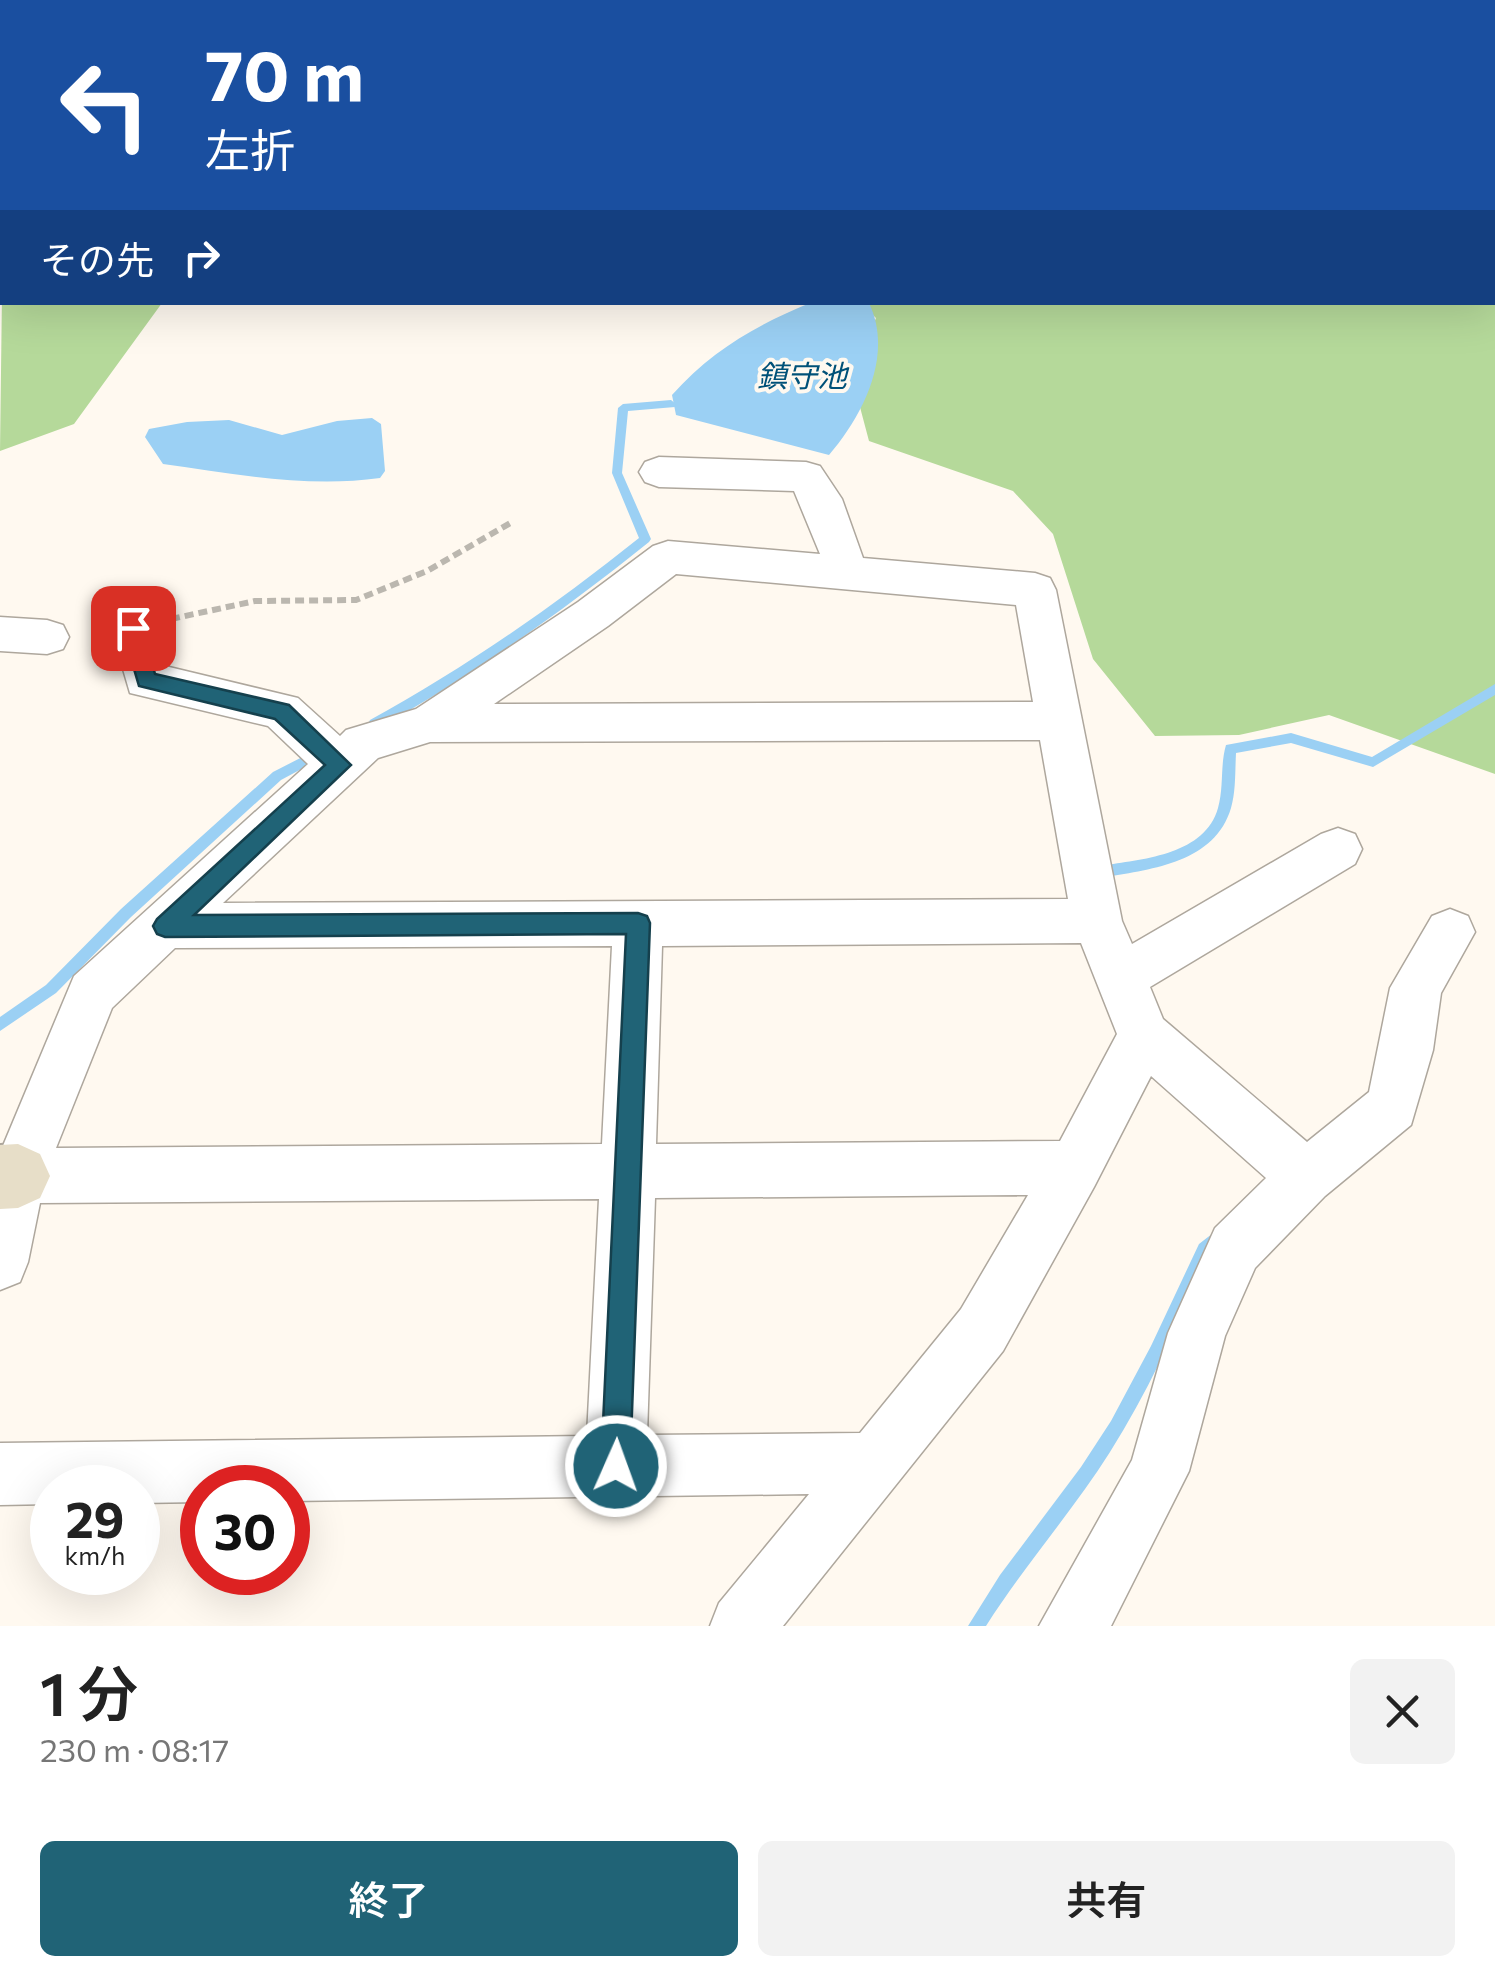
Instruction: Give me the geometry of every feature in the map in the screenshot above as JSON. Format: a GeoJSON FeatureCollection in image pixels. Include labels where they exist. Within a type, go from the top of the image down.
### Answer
{"type":"FeatureCollection","features":[{"type":"Feature","properties":{"kind":"street"},"geometry":{"type":"LineString","coordinates":[[659,472],[806,477],[821,499],[848,574]]}},
{"type":"Feature","properties":{"kind":"street"},"geometry":{"type":"LineString","coordinates":[[0,1262],[9,1177],[92,993],[362,744],[430,722],[594,614],[668,558],[1034,590],[1097,921],[1144,1036],[1306,1177]]}},
{"type":"Feature","properties":{"kind":"street"},"geometry":{"type":"LineString","coordinates":[[133,628],[146,680],[282,712],[340,765]]}},
{"type":"Feature","properties":{"kind":"street"},"geometry":{"type":"LineString","coordinates":[[0,634],[47,636]]}},
{"type":"Feature","properties":{"kind":"street"},"geometry":{"type":"LineString","coordinates":[[430,722],[1058,721]]}},
{"type":"Feature","properties":{"kind":"street"},"geometry":{"type":"LineString","coordinates":[[1120,978],[1338,849]]}},
{"type":"Feature","properties":{"kind":"street"},"geometry":{"type":"LineString","coordinates":[[165,926],[1097,921]]}},
{"type":"Feature","properties":{"kind":"street"},"geometry":{"type":"LineString","coordinates":[[616,1466],[638,923]]}},
{"type":"Feature","properties":{"kind":"street"},"geometry":{"type":"LineString","coordinates":[[1072,1626],[1088,1604],[1159,1471],[1197,1333],[1235,1248],[1306,1177],[1392,1107],[1407,1050],[1416,988],[1450,932]]}},
{"type":"Feature","properties":{"kind":"street"},"geometry":{"type":"LineString","coordinates":[[742,1626],[982,1330],[1075,1168],[1144,1036]]}},
{"type":"Feature","properties":{"kind":"street"},"geometry":{"type":"LineString","coordinates":[[9,1177],[1075,1168]]}},
{"type":"Feature","properties":{"kind":"street"},"geometry":{"type":"LineString","coordinates":[[0,1474],[875,1462]]}},
{"type":"Feature","properties":{"kind":"path"},"geometry":{"type":"LineString","coordinates":[[133,628],[255,600],[356,600],[427,572],[514,521]]}},
{"type":"Feature","properties":{"kind":"green space"},"geometry":{"type":"Polygon","coordinates":[[[2,305],[161,305],[74,424],[0,451],[2,305]]]}},
{"type":"Feature","properties":{"kind":"green space"},"geometry":{"type":"Polygon","coordinates":[[[863,305],[1495,305],[1495,774],[1329,715],[1239,735],[1155,736],[1093,659],[1053,534],[1013,491],[869,441],[852,377],[876,318],[863,305]]]}},
{"type":"Feature","properties":{"kind":"water","name":"鎮守池"},"geometry":{"type":"Polygon","coordinates":[[[805,305],[870,305],[878,343],[871,384],[853,422],[829,455],[676,415],[672,395],[687,379],[719,352],[771,320],[805,305]]]}},
{"type":"Feature","properties":{"kind":"water"},"geometry":{"type":"Polygon","coordinates":[[[372,418],[381,424],[385,471],[380,478],[353,481],[271,478],[163,464],[145,437],[149,429],[187,422],[229,420],[282,435],[337,421],[372,418]]]}},
{"type":"Feature","properties":{"kind":"waterway"},"geometry":{"type":"LineString","coordinates":[[374,724],[514,638],[645,539],[617,473],[623,408],[671,404]]}},
{"type":"Feature","properties":{"kind":"waterway"},"geometry":{"type":"LineString","coordinates":[[1106,871],[1171,858],[1212,832],[1226,803],[1230,749],[1291,738],[1373,762],[1495,689]]}},
{"type":"Feature","properties":{"kind":"waterway"},"geometry":{"type":"LineString","coordinates":[[0,1025],[51,989],[126,913],[277,776],[316,755]]}},
{"type":"Feature","properties":{"kind":"waterway"},"geometry":{"type":"LineString","coordinates":[[976,1626],[1117,1426],[1157,1352],[1204,1249],[1217,1237]]}},
{"type":"Feature","properties":{"kind":"route"},"geometry":{"type":"LineString","coordinates":[[133,628],[146,680],[282,712],[340,765],[165,926],[638,923],[616,1466]]}}]}
